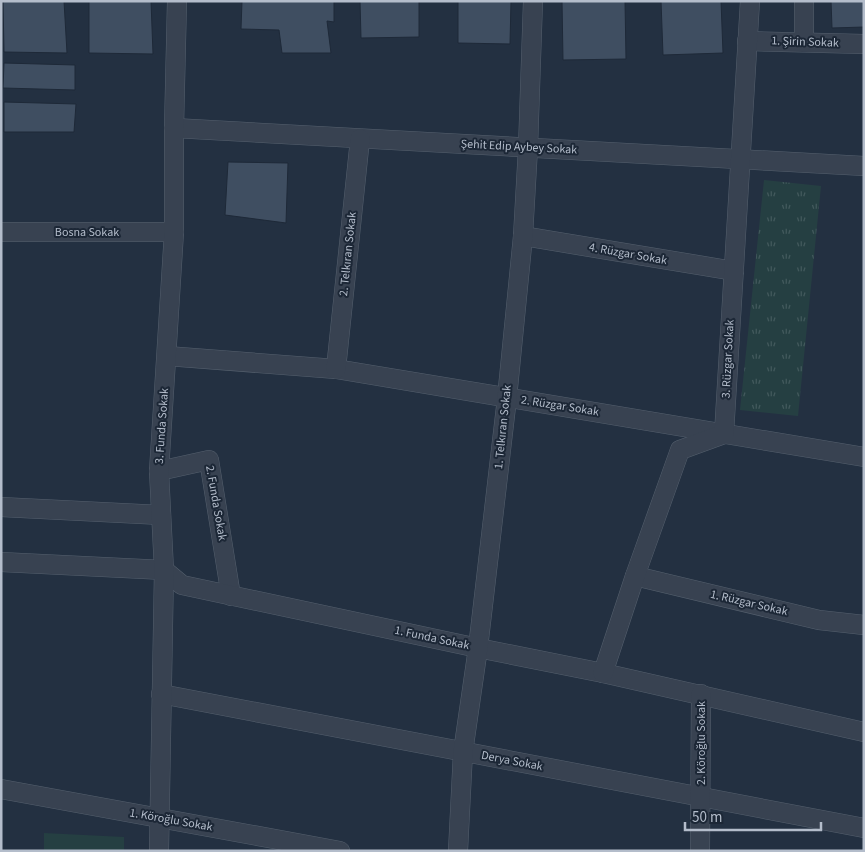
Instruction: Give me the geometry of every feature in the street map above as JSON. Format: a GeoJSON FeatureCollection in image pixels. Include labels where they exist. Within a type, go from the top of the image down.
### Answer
{"type":"FeatureCollection","features":[{"type":"Feature","properties":{"kind":"street","name":"3. Funda Sokak"},"geometry":{"type":"LineString","coordinates":[[159,851],[164,570],[159,471],[174,232],[177,1]]}},
{"type":"Feature","properties":{"kind":"street","name":"1. Telkıran Sokak"},"geometry":{"type":"LineString","coordinates":[[458,851],[463,752],[478,648],[507,398],[523,236],[533,1]]}},
{"type":"Feature","properties":{"kind":"street","name":"3. Rüzgar Sokak"},"geometry":{"type":"LineString","coordinates":[[724,434],[750,1]]}},
{"type":"Feature","properties":{"kind":"street"},"geometry":{"type":"LineString","coordinates":[[804,1],[804,42]]}},
{"type":"Feature","properties":{"kind":"street","name":"1. Şirin Sokak"},"geometry":{"type":"LineString","coordinates":[[747,40],[864,44]]}},
{"type":"Feature","properties":{"kind":"street","name":"Şehit Edip Aybey Sokak"},"geometry":{"type":"LineString","coordinates":[[174,128],[864,166]]}},
{"type":"Feature","properties":{"kind":"street","name":"2. Telkıran Sokak"},"geometry":{"type":"LineString","coordinates":[[336,369],[360,139]]}},
{"type":"Feature","properties":{"kind":"street","name":"Bosna Sokak"},"geometry":{"type":"LineString","coordinates":[[1,232],[174,232]]}},
{"type":"Feature","properties":{"kind":"street","name":"4. Rüzgar Sokak"},"geometry":{"type":"LineString","coordinates":[[523,236],[734,271]]}},
{"type":"Feature","properties":{"kind":"street","name":"2. Rüzgar Sokak"},"geometry":{"type":"LineString","coordinates":[[166,356],[336,369],[864,457]]}},
{"type":"Feature","properties":{"kind":"street"},"geometry":{"type":"LineString","coordinates":[[603,673],[680,450],[724,434]]}},
{"type":"Feature","properties":{"kind":"street","name":"2. Funda Sokak"},"geometry":{"type":"LineString","coordinates":[[159,471],[209,460],[232,596]]}},
{"type":"Feature","properties":{"kind":"street"},"geometry":{"type":"LineString","coordinates":[[1,507],[161,515]]}},
{"type":"Feature","properties":{"kind":"street"},"geometry":{"type":"LineString","coordinates":[[1,562],[164,570]]}},
{"type":"Feature","properties":{"kind":"street","name":"1. Funda Sokak"},"geometry":{"type":"LineString","coordinates":[[164,570],[182,585],[702,694],[864,732]]}},
{"type":"Feature","properties":{"kind":"street","name":"1. Rüzgar Sokak"},"geometry":{"type":"LineString","coordinates":[[635,576],[819,620],[864,625]]}},
{"type":"Feature","properties":{"kind":"street","name":"Derya Sokak"},"geometry":{"type":"LineString","coordinates":[[161,694],[864,828]]}},
{"type":"Feature","properties":{"kind":"street","name":"2. Köroğlu Sokak"},"geometry":{"type":"LineString","coordinates":[[700,851],[702,694]]}},
{"type":"Feature","properties":{"kind":"street","name":"1. Köroğlu Sokak"},"geometry":{"type":"LineString","coordinates":[[1,789],[340,851]]}},
{"type":"Feature","properties":{"kind":"green space"},"geometry":{"type":"Polygon","coordinates":[[[764,180],[821,186],[798,416],[740,410],[764,180]]]}},
{"type":"Feature","properties":{"kind":"green space"},"geometry":{"type":"Polygon","coordinates":[[[44,833],[124,837],[124,851],[44,851],[44,833]]]}},
{"type":"Feature","properties":{"kind":"building"},"geometry":{"type":"Polygon","coordinates":[[[3,1],[64,1],[67,53],[4,52],[3,1]]]}},
{"type":"Feature","properties":{"kind":"building"},"geometry":{"type":"Polygon","coordinates":[[[89,1],[151,1],[153,54],[89,53],[89,1]]]}},
{"type":"Feature","properties":{"kind":"building"},"geometry":{"type":"Polygon","coordinates":[[[242,1],[334,1],[334,22],[327,21],[331,53],[282,53],[279,30],[241,29],[242,1]]]}},
{"type":"Feature","properties":{"kind":"building"},"geometry":{"type":"Polygon","coordinates":[[[360,1],[419,1],[419,37],[361,38],[360,1]]]}},
{"type":"Feature","properties":{"kind":"building"},"geometry":{"type":"Polygon","coordinates":[[[458,1],[511,1],[510,44],[458,43],[458,1]]]}},
{"type":"Feature","properties":{"kind":"building"},"geometry":{"type":"Polygon","coordinates":[[[562,1],[625,1],[626,59],[563,60],[562,1]]]}},
{"type":"Feature","properties":{"kind":"building"},"geometry":{"type":"Polygon","coordinates":[[[661,1],[721,1],[723,53],[663,55],[661,1]]]}},
{"type":"Feature","properties":{"kind":"building"},"geometry":{"type":"Polygon","coordinates":[[[831,1],[864,1],[864,27],[832,28],[831,1]]]}},
{"type":"Feature","properties":{"kind":"building"},"geometry":{"type":"Polygon","coordinates":[[[4,63],[75,65],[75,90],[3,88],[4,63]]]}},
{"type":"Feature","properties":{"kind":"building"},"geometry":{"type":"Polygon","coordinates":[[[4,102],[76,104],[74,132],[4,132],[4,102]]]}},
{"type":"Feature","properties":{"kind":"building"},"geometry":{"type":"Polygon","coordinates":[[[228,162],[288,163],[286,223],[225,215],[228,162]]]}}]}
